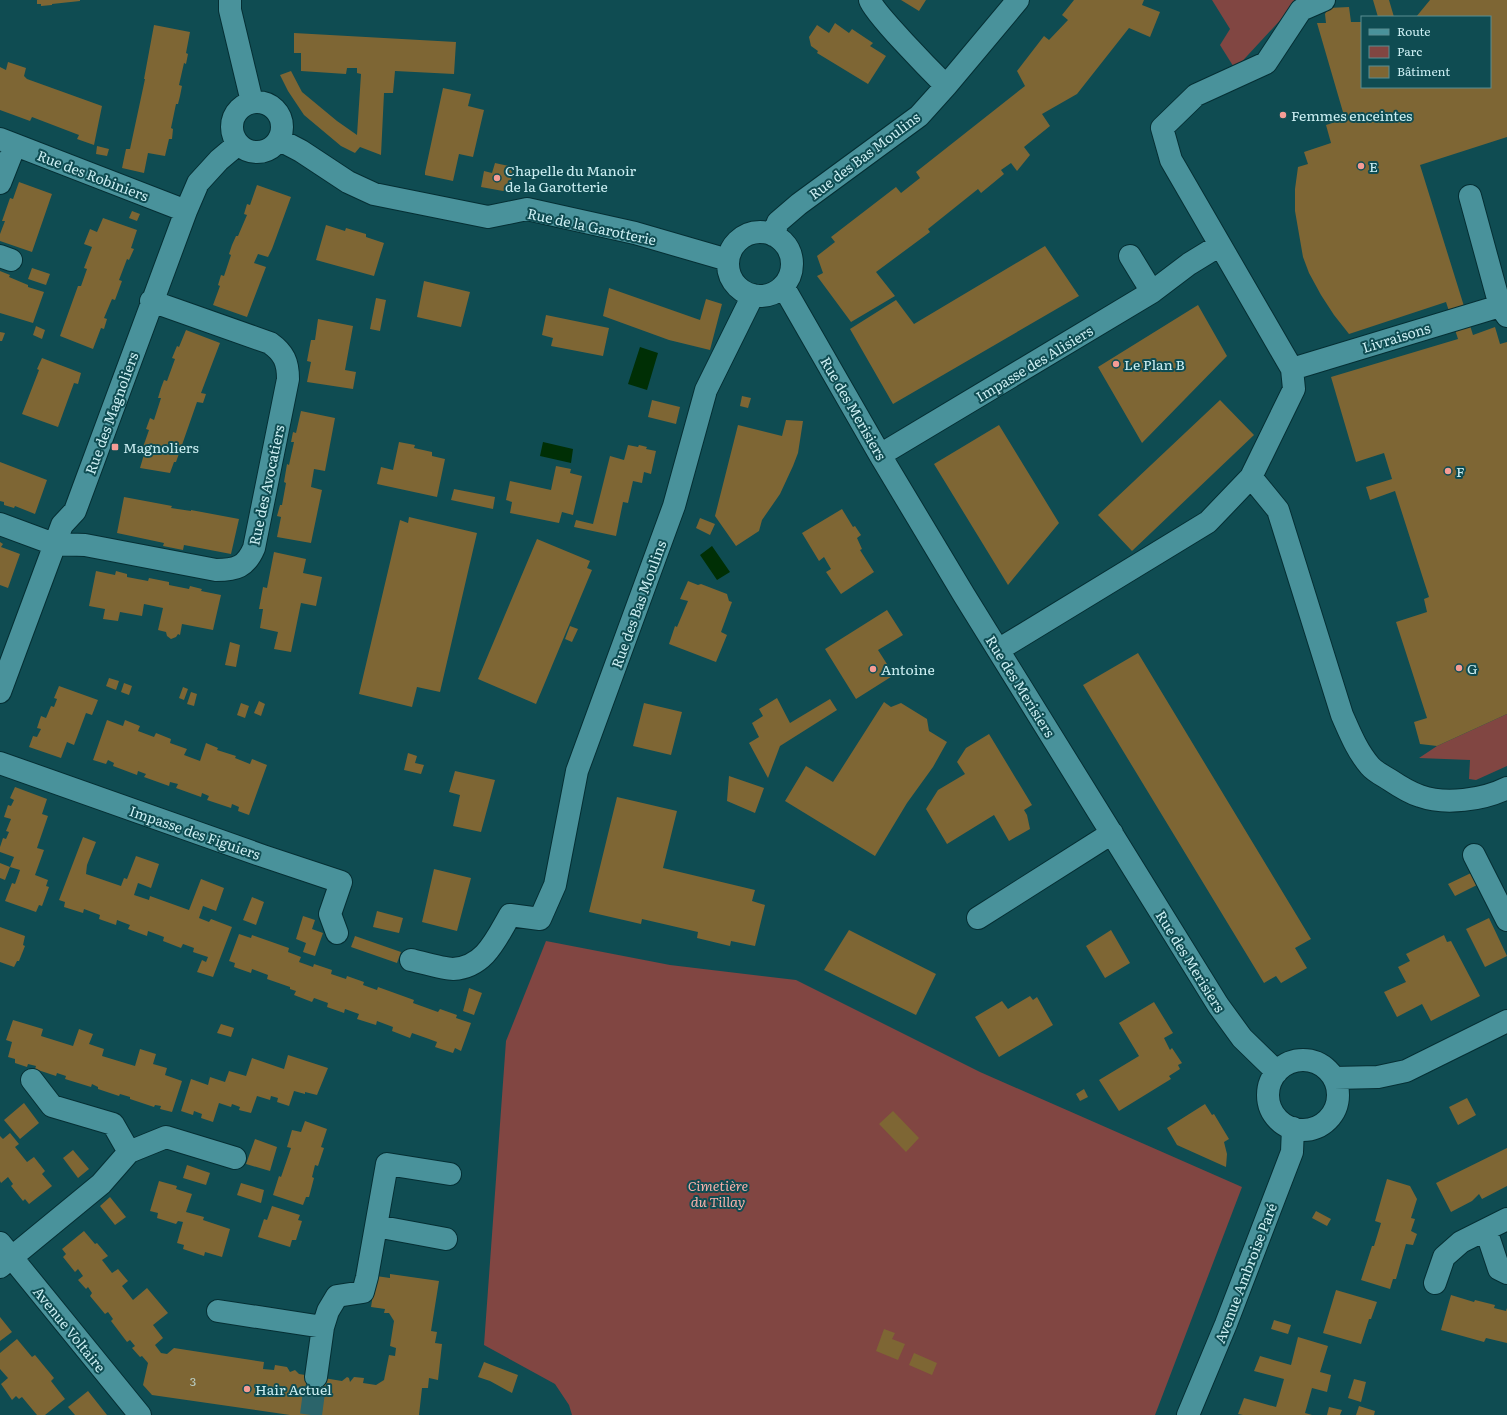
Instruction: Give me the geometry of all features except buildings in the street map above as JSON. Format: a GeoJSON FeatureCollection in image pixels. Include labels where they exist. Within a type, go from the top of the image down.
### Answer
{"type":"FeatureCollection","features":[{"type":"Feature","properties":{"kind":"street"},"geometry":{"type":"LineString","coordinates":[[230,0],[230,10],[252,102]]}},
{"type":"Feature","properties":{"kind":"street"},"geometry":{"type":"LineString","coordinates":[[870,0],[871,4],[886,21],[946,86]]}},
{"type":"Feature","properties":{"kind":"street","name":"Rue des Bas Moulins"},"geometry":{"type":"LineString","coordinates":[[773,235],[778,222],[799,204],[919,116],[1018,0]]}},
{"type":"Feature","properties":{"kind":"street"},"geometry":{"type":"LineString","coordinates":[[998,650],[1208,522],[1251,477],[1294,389],[1292,369],[1171,160],[1162,128],[1196,95],[1266,63],[1301,10],[1324,0]]}},
{"type":"Feature","properties":{"kind":"street"},"geometry":{"type":"LineString","coordinates":[[252,102],[268,104],[275,109],[283,124],[283,132],[280,140],[271,148],[260,152],[251,152],[244,149],[238,144],[233,136],[233,119],[237,112],[252,102]]}},
{"type":"Feature","properties":{"kind":"street","name":"Rue de la Garotterie"},"geometry":{"type":"LineString","coordinates":[[280,140],[301,151],[348,182],[374,194],[488,217],[528,209],[635,233],[728,260]]}},
{"type":"Feature","properties":{"kind":"street"},"geometry":{"type":"LineString","coordinates":[[0,184],[8,142]]}},
{"type":"Feature","properties":{"kind":"street","name":"Rue des Robiniers"},"geometry":{"type":"LineString","coordinates":[[8,142],[186,211]]}},
{"type":"Feature","properties":{"kind":"street","name":"Rue des Magnoliers"},"geometry":{"type":"LineString","coordinates":[[0,692],[54,544],[62,525],[75,511],[151,301],[198,183],[219,160],[238,144]]}},
{"type":"Feature","properties":{"kind":"street","name":"Livraisons"},"geometry":{"type":"LineString","coordinates":[[1292,369],[1504,311],[1470,196]]}},
{"type":"Feature","properties":{"kind":"street"},"geometry":{"type":"LineString","coordinates":[[764,232],[773,235],[782,240],[788,248],[792,268],[789,278],[783,286],[764,296],[744,292],[734,282],[729,269],[728,260],[731,250],[736,242],[744,236],[764,232]]}},
{"type":"Feature","properties":{"kind":"street","name":"Impasse des Alisiers"},"geometry":{"type":"LineString","coordinates":[[880,454],[1152,292],[1189,264],[1220,245]]}},
{"type":"Feature","properties":{"kind":"street"},"geometry":{"type":"LineString","coordinates":[[1130,256],[1152,292]]}},
{"type":"Feature","properties":{"kind":"street","name":"Rue des Merisiers"},"geometry":{"type":"LineString","coordinates":[[783,286],[880,454],[998,650],[1218,1005],[1242,1038],[1277,1072]]}},
{"type":"Feature","properties":{"kind":"street","name":"Rue des Bas Moulins"},"geometry":{"type":"LineString","coordinates":[[411,960],[452,969],[474,964],[489,951],[510,915],[540,919],[555,884],[577,770],[674,506],[706,390],[753,295]]}},
{"type":"Feature","properties":{"kind":"street","name":"Rue des Avocatiers"},"geometry":{"type":"LineString","coordinates":[[0,524],[54,544],[85,545],[216,570],[228,570],[239,567],[250,559],[254,548],[288,379],[288,368],[280,349],[270,343],[151,301]]}},
{"type":"Feature","properties":{"kind":"street"},"geometry":{"type":"LineString","coordinates":[[1251,477],[1278,510],[1342,715],[1355,744],[1371,767],[1391,781],[1419,796],[1437,800],[1452,801],[1473,798],[1500,792],[1507,788]]}},
{"type":"Feature","properties":{"kind":"street","name":"Impasse des Figuiers"},"geometry":{"type":"LineString","coordinates":[[0,763],[255,854],[341,882],[330,914],[337,933]]}},
{"type":"Feature","properties":{"kind":"street"},"geometry":{"type":"LineString","coordinates":[[978,918],[1112,834]]}},
{"type":"Feature","properties":{"kind":"street"},"geometry":{"type":"LineString","coordinates":[[1474,855],[1507,920]]}},
{"type":"Feature","properties":{"kind":"street"},"geometry":{"type":"LineString","coordinates":[[1334,1078],[1378,1077],[1406,1071],[1507,1021]]}},
{"type":"Feature","properties":{"kind":"street"},"geometry":{"type":"LineString","coordinates":[[1306,1060],[1322,1066],[1334,1078],[1338,1092],[1336,1107],[1328,1120],[1315,1128],[1301,1130],[1293,1128],[1280,1121],[1271,1108],[1269,1101],[1270,1086],[1277,1072],[1287,1064],[1306,1060]]}},
{"type":"Feature","properties":{"kind":"street"},"geometry":{"type":"LineString","coordinates":[[32,1080],[52,1106],[113,1124],[129,1152]]}},
{"type":"Feature","properties":{"kind":"street","name":"Avenue Ambroise Paré"},"geometry":{"type":"LineString","coordinates":[[1188,1415],[1226,1324],[1292,1152],[1293,1128]]}},
{"type":"Feature","properties":{"kind":"street"},"geometry":{"type":"LineString","coordinates":[[4,1256],[100,1184],[129,1152],[166,1137],[235,1158]]}},
{"type":"Feature","properties":{"kind":"street"},"geometry":{"type":"LineString","coordinates":[[316,1377],[323,1327],[328,1311],[338,1296],[363,1292],[387,1164],[450,1174]]}},
{"type":"Feature","properties":{"kind":"street"},"geometry":{"type":"LineString","coordinates":[[1434,1283],[1444,1257],[1460,1242],[1507,1219]]}},
{"type":"Feature","properties":{"kind":"street"},"geometry":{"type":"LineString","coordinates":[[376,1226],[446,1239]]}},
{"type":"Feature","properties":{"kind":"street"},"geometry":{"type":"LineString","coordinates":[[1486,1230],[1499,1269],[1507,1273]]}},
{"type":"Feature","properties":{"kind":"street","name":"Avenue Voltaire"},"geometry":{"type":"LineString","coordinates":[[4,1256],[140,1415]]}},
{"type":"Feature","properties":{"kind":"street"},"geometry":{"type":"LineString","coordinates":[[218,1311],[323,1327]]}},
{"type":"Feature","properties":{"kind":"green space"},"geometry":{"type":"Polygon","coordinates":[[[1212,0],[1299,0],[1235,69],[1220,45],[1230,29],[1212,0]]]}},
{"type":"Feature","properties":{"kind":"green space"},"geometry":{"type":"Polygon","coordinates":[[[1507,714],[1507,766],[1476,780],[1469,779],[1470,760],[1419,758],[1437,746],[1507,714]]]}},
{"type":"Feature","properties":{"kind":"green space","name":"Cimetière du Tillay"},"geometry":{"type":"Polygon","coordinates":[[[546,941],[670,965],[796,980],[980,1072],[1242,1187],[1155,1415],[572,1415],[569,1405],[555,1384],[484,1345],[506,1041],[546,941]]]}},
{"type":"Feature","properties":{"kind":"shaded area"},"geometry":{"type":"Polygon","coordinates":[[[640,347],[658,353],[647,390],[628,384],[640,347]]]}},
{"type":"Feature","properties":{"kind":"shaded area"},"geometry":{"type":"Polygon","coordinates":[[[543,442],[573,449],[571,463],[540,456],[543,442]]]}},
{"type":"Feature","properties":{"kind":"shaded area"},"geometry":{"type":"Polygon","coordinates":[[[712,546],[730,572],[717,580],[700,555],[712,546]]]}},
{"type":"Feature","properties":{"kind":"tunnel"},"geometry":{"type":"LineString","coordinates":[[311,1415],[316,1377]]}},
{"type":"Feature","properties":{"kind":"place","name":"Femmes enceintes"},"geometry":{"type":"Point","coordinates":[1283,115]}},
{"type":"Feature","properties":{"kind":"place","name":"E"},"geometry":{"type":"Point","coordinates":[1361,166]}},
{"type":"Feature","properties":{"kind":"place","name":"Chapelle du Manoir de la Garotterie"},"geometry":{"type":"Point","coordinates":[497,178]}},
{"type":"Feature","properties":{"kind":"place","name":"Le Plan B"},"geometry":{"type":"Point","coordinates":[1116,364]}},
{"type":"Feature","properties":{"kind":"place","name":"Magnoliers"},"geometry":{"type":"Point","coordinates":[115,447]}},
{"type":"Feature","properties":{"kind":"place","name":"F"},"geometry":{"type":"Point","coordinates":[1448,471]}},
{"type":"Feature","properties":{"kind":"place","name":"G"},"geometry":{"type":"Point","coordinates":[1459,668]}},
{"type":"Feature","properties":{"kind":"place","name":"Antoine"},"geometry":{"type":"Point","coordinates":[873,669]}},
{"type":"Feature","properties":{"kind":"place","name":"Hair Actuel"},"geometry":{"type":"Point","coordinates":[247,1389]}}]}
